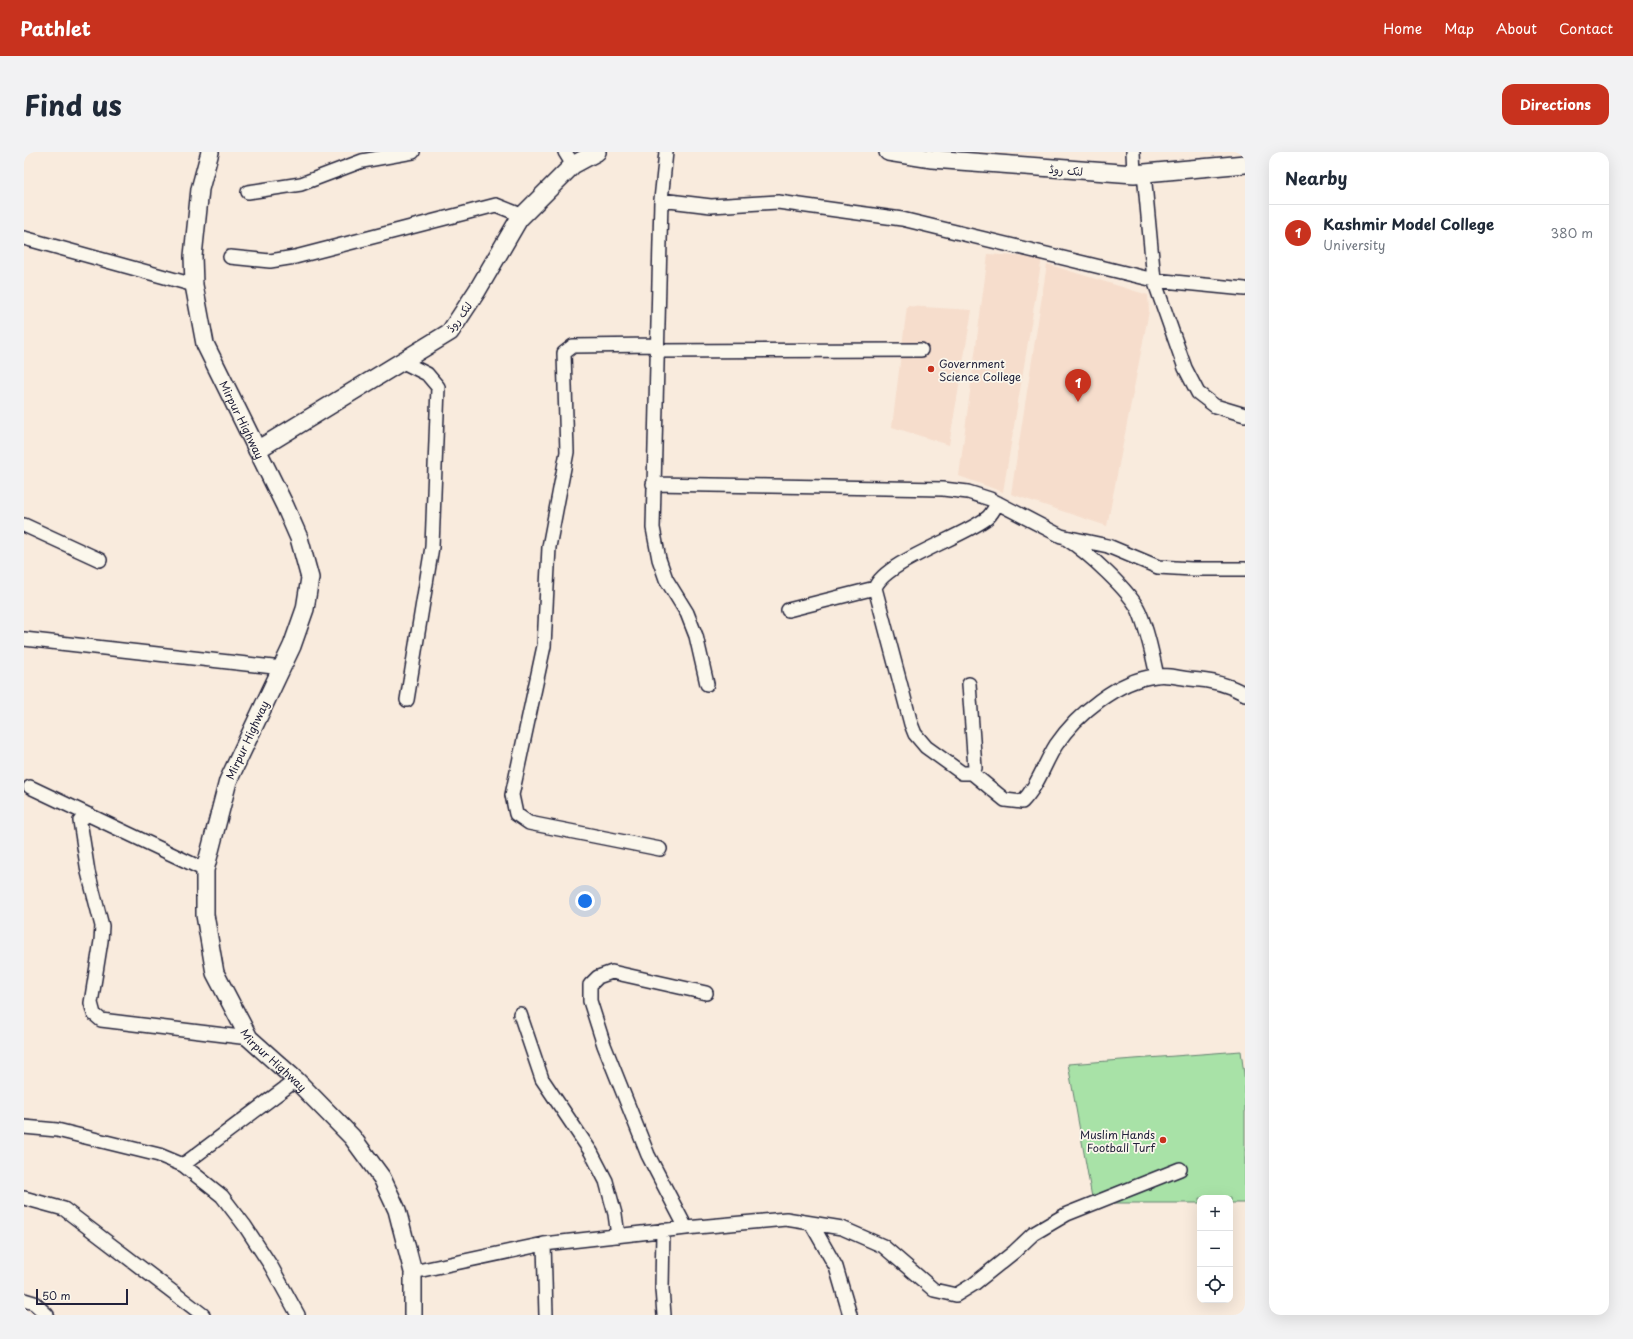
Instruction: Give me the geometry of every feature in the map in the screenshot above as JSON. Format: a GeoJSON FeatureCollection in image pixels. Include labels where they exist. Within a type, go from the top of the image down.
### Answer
{"type":"FeatureCollection","features":[{"type":"Feature","properties":{"kind":"main road","name":"Mirpur Highway"},"geometry":{"type":"LineString","coordinates":[[210,152],[200,189],[193,256],[194,285],[205,344],[299,538],[310,578],[305,609],[292,646],[228,781],[205,870],[205,915],[215,973],[249,1038],[296,1080],[352,1137],[382,1178],[397,1210],[413,1272],[414,1315]]}},
{"type":"Feature","properties":{"kind":"main road","name":"لنک روڈ"},"geometry":{"type":"LineString","coordinates":[[257,450],[450,332],[478,291],[519,219],[569,158],[597,152]]}},
{"type":"Feature","properties":{"kind":"main road","name":"لنک روڈ"},"geometry":{"type":"LineString","coordinates":[[888,152],[932,159],[1139,174],[1245,164]]}},
{"type":"Feature","properties":{"kind":"street"},"geometry":{"type":"LineString","coordinates":[[248,192],[301,184],[362,161],[412,152]]}},
{"type":"Feature","properties":{"kind":"street"},"geometry":{"type":"LineString","coordinates":[[666,152],[661,200],[656,348],[653,528],[659,560],[666,579],[687,613],[696,636],[706,684]]}},
{"type":"Feature","properties":{"kind":"street"},"geometry":{"type":"LineString","coordinates":[[1133,152],[1139,174],[1154,280],[1185,368],[1198,393],[1214,406],[1245,415]]}},
{"type":"Feature","properties":{"kind":"street"},"geometry":{"type":"LineString","coordinates":[[661,200],[711,206],[778,202],[902,219],[1154,280],[1245,289]]}},
{"type":"Feature","properties":{"kind":"street"},"geometry":{"type":"LineString","coordinates":[[230,257],[270,261],[295,257],[496,205],[516,213],[519,219]]}},
{"type":"Feature","properties":{"kind":"street"},"geometry":{"type":"LineString","coordinates":[[24,238],[194,285]]}},
{"type":"Feature","properties":{"kind":"street"},"geometry":{"type":"LineString","coordinates":[[660,849],[529,823],[516,814],[512,796],[544,646],[548,547],[567,452],[564,353],[573,346],[921,350]]}},
{"type":"Feature","properties":{"kind":"street"},"geometry":{"type":"LineString","coordinates":[[401,361],[427,374],[438,387],[432,547],[408,700]]}},
{"type":"Feature","properties":{"kind":"street"},"geometry":{"type":"LineString","coordinates":[[653,484],[943,489],[968,492],[998,503],[1061,536],[1080,548],[1121,588],[1138,609],[1150,640],[1156,676]]}},
{"type":"Feature","properties":{"kind":"street"},"geometry":{"type":"LineString","coordinates":[[998,503],[987,518],[958,536],[891,570],[877,581],[875,588],[915,734],[926,747],[962,773],[972,773],[1005,800],[1022,802],[1032,791],[1057,745],[1088,709],[1109,693],[1134,682],[1156,676],[1206,680],[1235,688],[1245,694]]}},
{"type":"Feature","properties":{"kind":"street"},"geometry":{"type":"LineString","coordinates":[[24,525],[100,560]]}},
{"type":"Feature","properties":{"kind":"street"},"geometry":{"type":"LineString","coordinates":[[1061,536],[1108,546],[1158,567],[1192,569],[1245,569]]}},
{"type":"Feature","properties":{"kind":"street"},"geometry":{"type":"LineString","coordinates":[[788,610],[875,588]]}},
{"type":"Feature","properties":{"kind":"street"},"geometry":{"type":"LineString","coordinates":[[24,639],[282,668]]}},
{"type":"Feature","properties":{"kind":"street"},"geometry":{"type":"LineString","coordinates":[[969,684],[975,768],[972,773]]}},
{"type":"Feature","properties":{"kind":"street"},"geometry":{"type":"LineString","coordinates":[[30,787],[205,870]]}},
{"type":"Feature","properties":{"kind":"street"},"geometry":{"type":"LineString","coordinates":[[90,815],[85,816],[80,821],[90,879],[102,926],[91,1003],[94,1014],[101,1020],[249,1038]]}},
{"type":"Feature","properties":{"kind":"street"},"geometry":{"type":"LineString","coordinates":[[686,1228],[648,1155],[604,1045],[590,1000],[590,985],[598,977],[612,972],[706,993]]}},
{"type":"Feature","properties":{"kind":"street"},"geometry":{"type":"LineString","coordinates":[[520,1014],[542,1079],[591,1152],[606,1181],[615,1214],[618,1236]]}},
{"type":"Feature","properties":{"kind":"street"},"geometry":{"type":"LineString","coordinates":[[183,1165],[296,1080]]}},
{"type":"Feature","properties":{"kind":"street"},"geometry":{"type":"LineString","coordinates":[[24,1127],[57,1130],[159,1155],[183,1165],[222,1196],[245,1226],[271,1266],[298,1315]]}},
{"type":"Feature","properties":{"kind":"street"},"geometry":{"type":"LineString","coordinates":[[413,1272],[544,1244],[664,1230],[786,1219],[842,1228],[883,1246],[934,1290],[956,1295],[974,1284],[1008,1257],[1033,1234],[1067,1214],[1180,1169]]}},
{"type":"Feature","properties":{"kind":"street"},"geometry":{"type":"LineString","coordinates":[[24,1198],[64,1209],[203,1315]]}},
{"type":"Feature","properties":{"kind":"street"},"geometry":{"type":"LineString","coordinates":[[811,1223],[836,1266],[850,1315]]}},
{"type":"Feature","properties":{"kind":"street"},"geometry":{"type":"LineString","coordinates":[[664,1230],[662,1289],[664,1315]]}},
{"type":"Feature","properties":{"kind":"street"},"geometry":{"type":"LineString","coordinates":[[544,1244],[546,1315]]}},
{"type":"Feature","properties":{"kind":"street"},"geometry":{"type":"LineString","coordinates":[[24,1300],[34,1303],[47,1315]]}},
{"type":"Feature","properties":{"kind":"shaded area"},"geometry":{"type":"Polygon","coordinates":[[[988,254],[1042,258],[1003,492],[959,476],[988,254]]]}},
{"type":"Feature","properties":{"kind":"shaded area"},"geometry":{"type":"Polygon","coordinates":[[[1047,264],[1148,295],[1149,311],[1107,526],[1011,494],[1047,264]]]}},
{"type":"Feature","properties":{"kind":"shaded area","name":"Government Science College"},"geometry":{"type":"Polygon","coordinates":[[[907,306],[972,310],[949,445],[892,427],[907,306]]]}},
{"type":"Feature","properties":{"kind":"green space","name":"Muslim Hands Football Turf"},"geometry":{"type":"Polygon","coordinates":[[[1241,1051],[1245,1082],[1245,1203],[1233,1203],[1233,1195],[1197,1195],[1197,1203],[1093,1203],[1068,1064],[1241,1051]]]}},
{"type":"Feature","properties":{"kind":"place","name":"Government Science College"},"geometry":{"type":"Point","coordinates":[931,369]}},
{"type":"Feature","properties":{"kind":"place","name":"Kashmir Model College"},"geometry":{"type":"Point","coordinates":[1078,402]}},
{"type":"Feature","properties":{"kind":"place","name":"Muslim Hands Football Turf"},"geometry":{"type":"Point","coordinates":[1163,1140]}}]}
